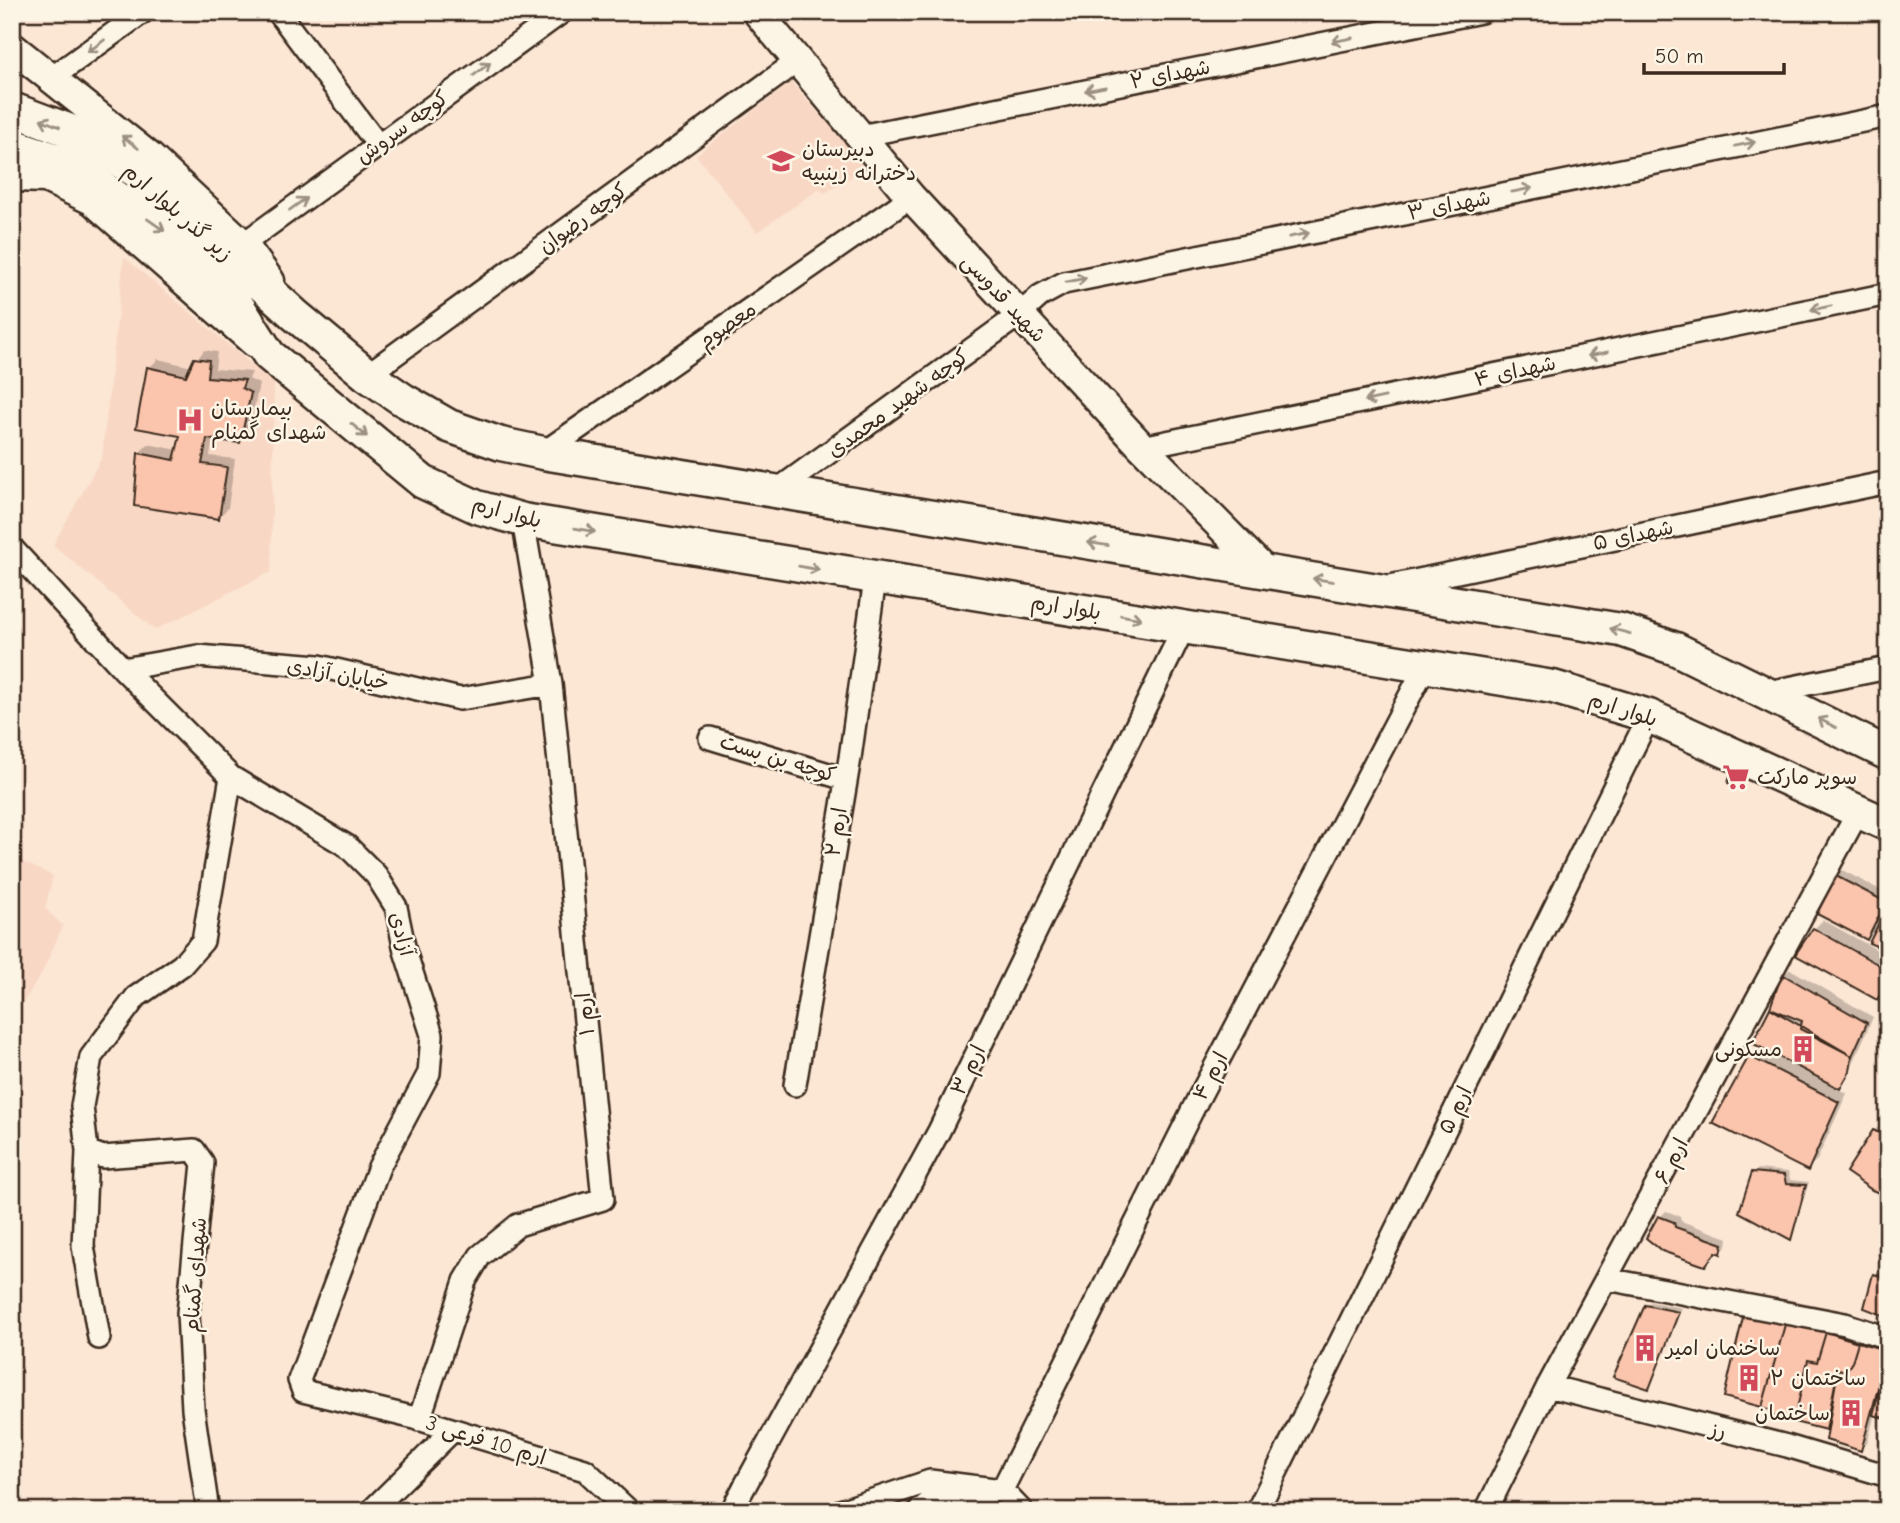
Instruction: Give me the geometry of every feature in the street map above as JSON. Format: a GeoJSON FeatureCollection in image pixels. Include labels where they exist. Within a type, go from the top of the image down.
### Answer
{"type":"FeatureCollection","features":[{"type":"Feature","properties":{"kind":"main road","name":"زیر گذر بلوار ارم"},"geometry":{"type":"LineString","coordinates":[[12,108],[74,132],[138,172],[295,315]]}},
{"type":"Feature","properties":{"kind":"main road","name":"زیر گذر بلوار ارم"},"geometry":{"type":"LineString","coordinates":[[12,145],[68,164],[166,232],[229,292],[269,355]]}},
{"type":"Feature","properties":{"kind":"main road"},"geometry":{"type":"LineString","coordinates":[[295,315],[367,375],[449,426],[501,444],[542,453],[1620,630],[1676,649],[1768,692],[1888,754]]}},
{"type":"Feature","properties":{"kind":"main road","name":"بلوار ارم"},"geometry":{"type":"LineString","coordinates":[[269,355],[423,481],[477,507],[523,520],[875,579],[1553,687],[1649,716],[1888,825]]}},
{"type":"Feature","properties":{"kind":"street"},"geometry":{"type":"LineString","coordinates":[[50,79],[143,12]]}},
{"type":"Feature","properties":{"kind":"street"},"geometry":{"type":"LineString","coordinates":[[278,12],[378,145]]}},
{"type":"Feature","properties":{"kind":"street","name":"کوچه سروش"},"geometry":{"type":"LineString","coordinates":[[243,244],[562,12]]}},
{"type":"Feature","properties":{"kind":"street","name":"شهید قدوسی"},"geometry":{"type":"LineString","coordinates":[[757,12],[911,197],[1142,447],[1265,571]]}},
{"type":"Feature","properties":{"kind":"street","name":"شهدای ۲"},"geometry":{"type":"LineString","coordinates":[[860,135],[1481,12]]}},
{"type":"Feature","properties":{"kind":"street"},"geometry":{"type":"LineString","coordinates":[[13,46],[50,79],[151,158],[243,244],[295,315]]}},
{"type":"Feature","properties":{"kind":"street","name":"کوچه رضوان"},"geometry":{"type":"LineString","coordinates":[[367,375],[799,60]]}},
{"type":"Feature","properties":{"kind":"street","name":"شهدای ۳"},"geometry":{"type":"LineString","coordinates":[[1019,315],[1040,296],[1064,283],[1888,116]]}},
{"type":"Feature","properties":{"kind":"street"},"geometry":{"type":"LineString","coordinates":[[12,177],[46,178],[92,200],[269,355]]}},
{"type":"Feature","properties":{"kind":"street","name":"معصوم"},"geometry":{"type":"LineString","coordinates":[[542,453],[911,197]]}},
{"type":"Feature","properties":{"kind":"street","name":"شهدای ۴"},"geometry":{"type":"LineString","coordinates":[[1142,447],[1888,294]]}},
{"type":"Feature","properties":{"kind":"street","name":"کوچه شهید محمدی"},"geometry":{"type":"LineString","coordinates":[[776,491],[1019,315]]}},
{"type":"Feature","properties":{"kind":"street","name":"شهدای ۵"},"geometry":{"type":"LineString","coordinates":[[1378,589],[1888,482]]}},
{"type":"Feature","properties":{"kind":"street","name":"ارم ۱"},"geometry":{"type":"LineString","coordinates":[[419,1420],[461,1292],[480,1256],[518,1226],[603,1199],[551,684],[523,520]]}},
{"type":"Feature","properties":{"kind":"street","name":"آزادی"},"geometry":{"type":"LineString","coordinates":[[12,548],[123,668],[231,777],[347,846],[376,875],[396,907],[405,951],[432,1035],[429,1073],[379,1167],[299,1380],[303,1391],[328,1400]]}},
{"type":"Feature","properties":{"kind":"street","name":"ارم ۲"},"geometry":{"type":"LineString","coordinates":[[795,1085],[875,579]]}},
{"type":"Feature","properties":{"kind":"street","name":"ارم ۳"},"geometry":{"type":"LineString","coordinates":[[735,1504],[939,1131],[1184,627]]}},
{"type":"Feature","properties":{"kind":"street","name":"خیابان آزادی"},"geometry":{"type":"LineString","coordinates":[[123,668],[198,656],[319,666],[460,699],[551,684]]}},
{"type":"Feature","properties":{"kind":"street","name":"ارم ۴"},"geometry":{"type":"LineString","coordinates":[[1002,1490],[1196,1103],[1426,665]]}},
{"type":"Feature","properties":{"kind":"street"},"geometry":{"type":"LineString","coordinates":[[1768,692],[1888,668]]}},
{"type":"Feature","properties":{"kind":"street","name":"ارم ۵"},"geometry":{"type":"LineString","coordinates":[[1260,1505],[1649,716]]}},
{"type":"Feature","properties":{"kind":"street","name":"کوچه بن بست"},"geometry":{"type":"LineString","coordinates":[[710,738],[845,779]]}},
{"type":"Feature","properties":{"kind":"street"},"geometry":{"type":"LineString","coordinates":[[99,1338],[83,1246],[87,1151],[82,1106],[91,1057],[136,997],[182,965],[203,941],[231,777]]}},
{"type":"Feature","properties":{"kind":"street","name":"ارم ۶"},"geometry":{"type":"LineString","coordinates":[[1486,1511],[1548,1386],[1858,812]]}},
{"type":"Feature","properties":{"kind":"street","name":"شهدای گمنام"},"geometry":{"type":"LineString","coordinates":[[87,1151],[103,1157],[194,1150],[203,1163],[188,1313],[192,1409],[208,1511]]}},
{"type":"Feature","properties":{"kind":"street"},"geometry":{"type":"LineString","coordinates":[[1607,1279],[1844,1324],[1888,1338]]}},
{"type":"Feature","properties":{"kind":"street","name":"رز"},"geometry":{"type":"LineString","coordinates":[[1548,1386],[1787,1446],[1888,1476]]}},
{"type":"Feature","properties":{"kind":"street","name":"ارم 10 فرعی 3"},"geometry":{"type":"LineString","coordinates":[[328,1400],[419,1420],[584,1470],[629,1511]]}},
{"type":"Feature","properties":{"kind":"street"},"geometry":{"type":"LineString","coordinates":[[371,1511],[453,1430]]}},
{"type":"Feature","properties":{"kind":"street"},"geometry":{"type":"LineString","coordinates":[[840,1511],[930,1481],[1002,1490],[1022,1511]]}},
{"type":"Feature","properties":{"kind":"street"},"geometry":{"type":"LineString","coordinates":[[919,1511],[932,1500],[1002,1490]]}},
{"type":"Feature","properties":{"kind":"shaded area","name":"دبیرستان دخترانه زینبیه"},"geometry":{"type":"Polygon","coordinates":[[[791,82],[867,167],[825,193],[819,189],[757,232],[696,155],[791,82]]]}},
{"type":"Feature","properties":{"kind":"shaded area","name":"بیمارستان شهدای گمنام"},"geometry":{"type":"Polygon","coordinates":[[[124,257],[274,383],[271,572],[155,630],[53,545],[102,457],[124,257]]]}},
{"type":"Feature","properties":{"kind":"shaded area"},"geometry":{"type":"Polygon","coordinates":[[[12,857],[53,876],[45,908],[63,926],[41,975],[12,1019],[12,857]]]}},
{"type":"Feature","properties":{"kind":"building"},"geometry":{"type":"Polygon","coordinates":[[[194,358],[209,360],[207,377],[245,380],[242,388],[251,393],[240,443],[207,439],[202,464],[227,467],[219,519],[134,506],[138,453],[174,460],[180,436],[136,428],[147,367],[186,376],[194,358]]]}},
{"type":"Feature","properties":{"kind":"building","name":"سوپر مارکت"},"geometry":{"type":"Polygon","coordinates":[[[1734,764],[1745,771],[1739,787],[1728,783],[1734,764]]]}},
{"type":"Feature","properties":{"kind":"building"},"geometry":{"type":"Polygon","coordinates":[[[1834,875],[1886,902],[1867,940],[1817,914],[1834,875]]]}},
{"type":"Feature","properties":{"kind":"building"},"geometry":{"type":"Polygon","coordinates":[[[1888,905],[1888,951],[1869,943],[1888,905]]]}},
{"type":"Feature","properties":{"kind":"building"},"geometry":{"type":"Polygon","coordinates":[[[1813,928],[1888,970],[1888,981],[1877,1000],[1795,955],[1813,928]]]}},
{"type":"Feature","properties":{"kind":"building"},"geometry":{"type":"Polygon","coordinates":[[[1782,974],[1867,1023],[1852,1056],[1800,1029],[1802,1021],[1770,1008],[1782,974]]]}},
{"type":"Feature","properties":{"kind":"building","name":"مسکونی"},"geometry":{"type":"Polygon","coordinates":[[[1770,1008],[1852,1056],[1850,1071],[1840,1089],[1752,1043],[1770,1008]]]}},
{"type":"Feature","properties":{"kind":"building"},"geometry":{"type":"Polygon","coordinates":[[[1749,1056],[1839,1102],[1808,1171],[1712,1123],[1749,1056]]]}},
{"type":"Feature","properties":{"kind":"building"},"geometry":{"type":"Polygon","coordinates":[[[1873,1130],[1888,1137],[1888,1188],[1884,1195],[1846,1172],[1873,1130]]]}},
{"type":"Feature","properties":{"kind":"building"},"geometry":{"type":"Polygon","coordinates":[[[1752,1172],[1784,1175],[1786,1184],[1806,1185],[1791,1240],[1739,1212],[1752,1172]]]}},
{"type":"Feature","properties":{"kind":"building"},"geometry":{"type":"Polygon","coordinates":[[[1658,1216],[1674,1222],[1675,1227],[1723,1244],[1721,1254],[1716,1252],[1705,1266],[1662,1251],[1646,1238],[1658,1216]]]}},
{"type":"Feature","properties":{"kind":"building"},"geometry":{"type":"Polygon","coordinates":[[[1886,1268],[1888,1317],[1864,1308],[1873,1274],[1884,1277],[1886,1268]]]}},
{"type":"Feature","properties":{"kind":"building","name":"ساخنمان امیر"},"geometry":{"type":"Polygon","coordinates":[[[1645,1305],[1679,1312],[1649,1389],[1613,1377],[1645,1305]]]}},
{"type":"Feature","properties":{"kind":"building","name":"ساختمان ۲"},"geometry":{"type":"Polygon","coordinates":[[[1744,1313],[1786,1321],[1762,1407],[1724,1397],[1744,1313]]]}},
{"type":"Feature","properties":{"kind":"building"},"geometry":{"type":"Polygon","coordinates":[[[1786,1321],[1826,1332],[1817,1362],[1808,1360],[1794,1422],[1770,1415],[1771,1410],[1762,1407],[1786,1321]]]}},
{"type":"Feature","properties":{"kind":"building"},"geometry":{"type":"Polygon","coordinates":[[[1826,1332],[1858,1342],[1852,1362],[1846,1371],[1838,1369],[1826,1430],[1794,1422],[1808,1360],[1817,1362],[1826,1332]]]}},
{"type":"Feature","properties":{"kind":"building","name":"ساختمان"},"geometry":{"type":"Polygon","coordinates":[[[1858,1342],[1888,1351],[1861,1451],[1826,1440],[1838,1369],[1846,1371],[1852,1362],[1858,1342]]]}},
{"type":"Feature","properties":{"kind":"building","name":"ساختمان"},"geometry":{"type":"Polygon","coordinates":[[[1888,1357],[1888,1419],[1873,1415],[1888,1357]]]}},
{"type":"Feature","properties":{"kind":"place","name":"دبیرستان دخترانه زینبیه"},"geometry":{"type":"Point","coordinates":[781,161]}},
{"type":"Feature","properties":{"kind":"place","name":"بیمارستان شهدای گمنام"},"geometry":{"type":"Point","coordinates":[190,420]}},
{"type":"Feature","properties":{"kind":"place","name":"سوپر مارکت"},"geometry":{"type":"Point","coordinates":[1736,777]}},
{"type":"Feature","properties":{"kind":"place","name":"مسکونی"},"geometry":{"type":"Point","coordinates":[1803,1049]}},
{"type":"Feature","properties":{"kind":"place","name":"ساخنمان امیر"},"geometry":{"type":"Point","coordinates":[1645,1348]}},
{"type":"Feature","properties":{"kind":"place","name":"ساختمان ۲"},"geometry":{"type":"Point","coordinates":[1749,1378]}},
{"type":"Feature","properties":{"kind":"place","name":"ساختمان"},"geometry":{"type":"Point","coordinates":[1851,1413]}}]}
